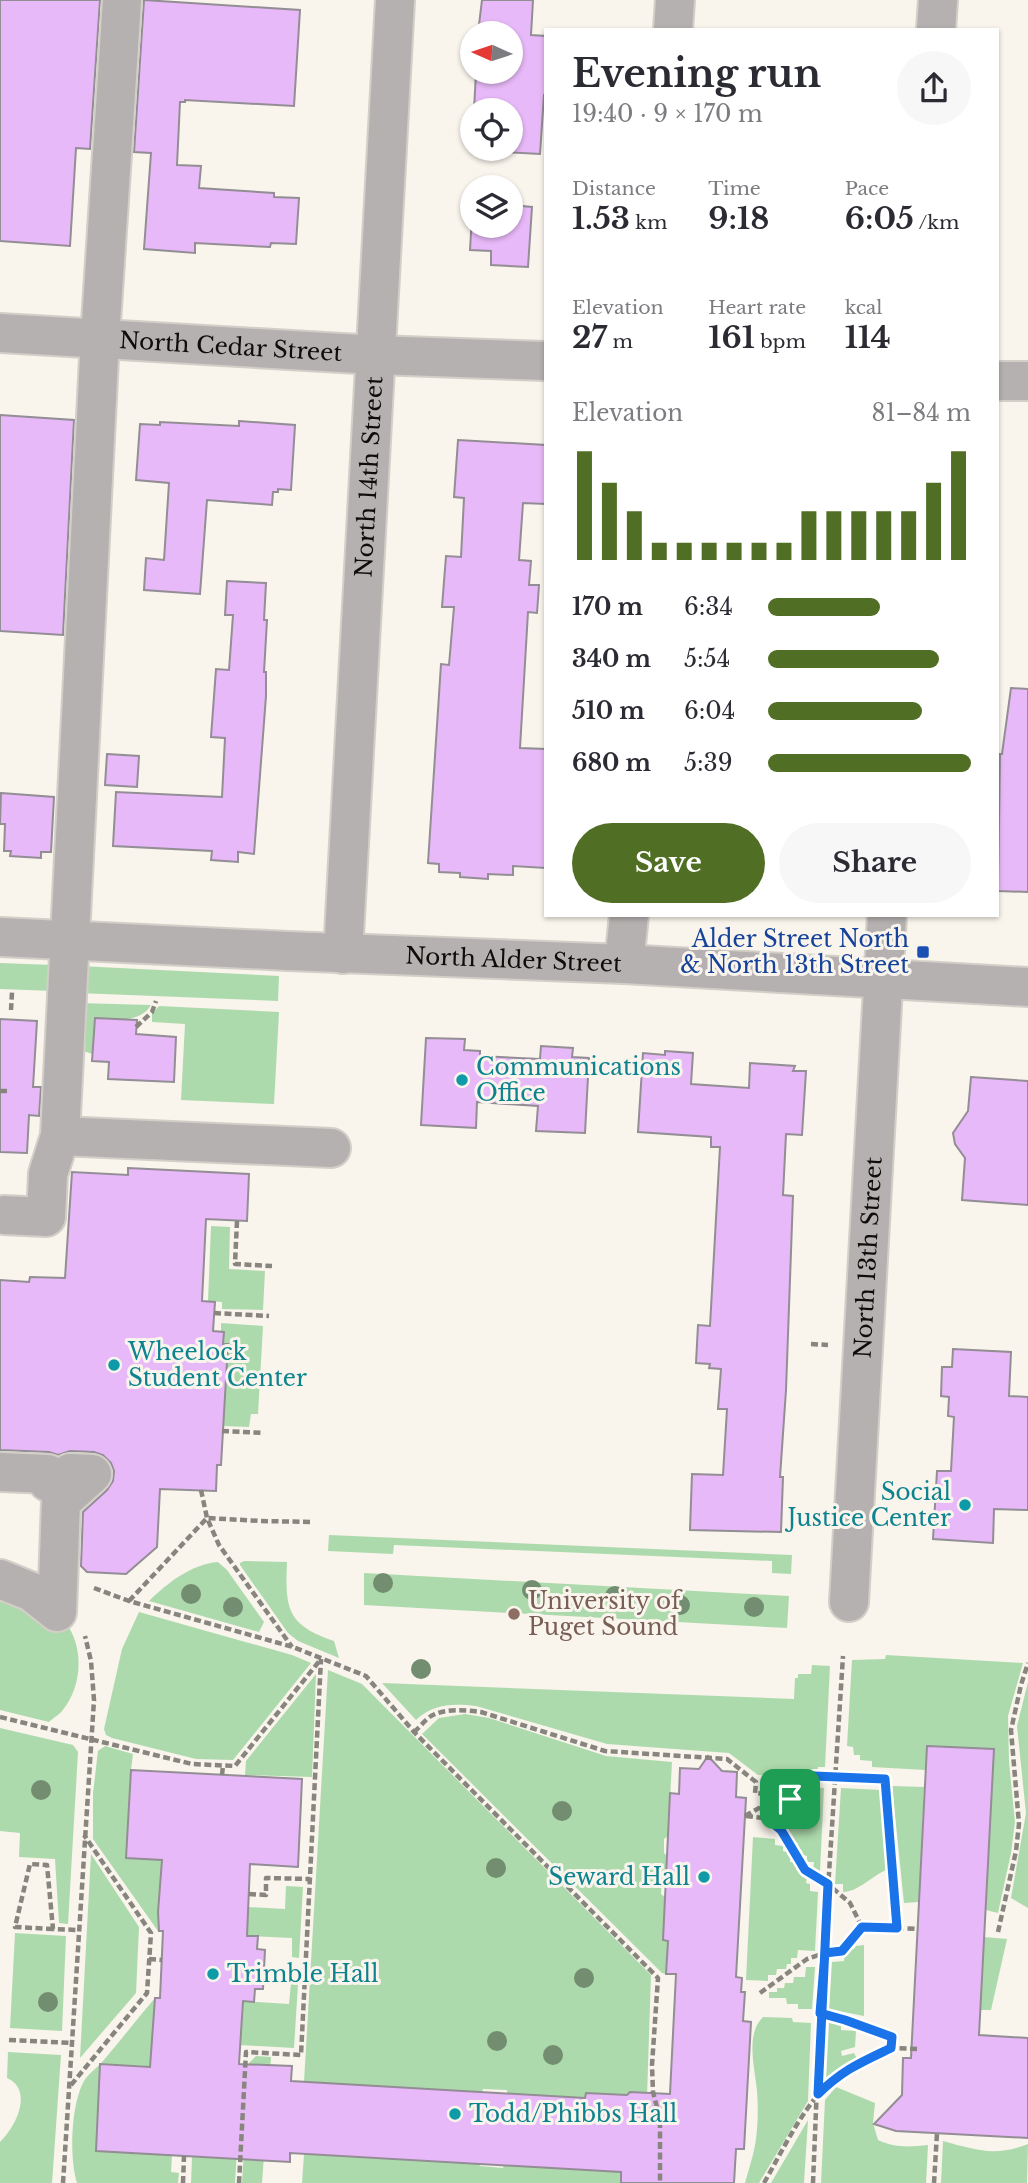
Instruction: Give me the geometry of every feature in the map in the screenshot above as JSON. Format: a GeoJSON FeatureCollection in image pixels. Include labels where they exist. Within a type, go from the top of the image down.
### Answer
{"type":"FeatureCollection","features":[{"type":"Feature","properties":{"kind":"street"},"geometry":{"type":"LineString","coordinates":[[4,1215],[46,1217],[48,1174],[60,1136],[100,338],[122,0]]}},
{"type":"Feature","properties":{"kind":"street","name":"North 14th Street"},"geometry":{"type":"LineString","coordinates":[[342,954],[395,0]]}},
{"type":"Feature","properties":{"kind":"street"},"geometry":{"type":"LineString","coordinates":[[673,28],[675,0]]}},
{"type":"Feature","properties":{"kind":"street"},"geometry":{"type":"LineString","coordinates":[[936,28],[938,0]]}},
{"type":"Feature","properties":{"kind":"street","name":"North Cedar Street"},"geometry":{"type":"LineString","coordinates":[[0,333],[376,355],[544,360]]}},
{"type":"Feature","properties":{"kind":"street"},"geometry":{"type":"LineString","coordinates":[[999,381],[1028,382]]}},
{"type":"Feature","properties":{"kind":"street"},"geometry":{"type":"LineString","coordinates":[[624,964],[629,917]]}},
{"type":"Feature","properties":{"kind":"street","name":"North 13th Street"},"geometry":{"type":"LineString","coordinates":[[849,1602],[887,917]]}},
{"type":"Feature","properties":{"kind":"street","name":"North Alder Street"},"geometry":{"type":"LineString","coordinates":[[0,937],[342,954],[624,964],[1028,987]]}},
{"type":"Feature","properties":{"kind":"street"},"geometry":{"type":"LineString","coordinates":[[60,1136],[331,1148]]}},
{"type":"Feature","properties":{"kind":"street"},"geometry":{"type":"LineString","coordinates":[[0,1472],[48,1474],[48,1482],[70,1482],[70,1473],[92,1474],[61,1502],[57,1612],[32,1592],[0,1578]]}},
{"type":"Feature","properties":{"kind":"path"},"geometry":{"type":"LineString","coordinates":[[11,1010],[12,992]]}},
{"type":"Feature","properties":{"kind":"path"},"geometry":{"type":"LineString","coordinates":[[136,1027],[152,1012],[156,1001]]}},
{"type":"Feature","properties":{"kind":"path"},"geometry":{"type":"LineString","coordinates":[[0,1091],[9,1091]]}},
{"type":"Feature","properties":{"kind":"path"},"geometry":{"type":"LineString","coordinates":[[237,1220],[235,1264],[272,1266]]}},
{"type":"Feature","properties":{"kind":"path"},"geometry":{"type":"LineString","coordinates":[[214,1313],[269,1316]]}},
{"type":"Feature","properties":{"kind":"path"},"geometry":{"type":"LineString","coordinates":[[222,1431],[264,1433]]}},
{"type":"Feature","properties":{"kind":"path"},"geometry":{"type":"LineString","coordinates":[[201,1490],[207,1518],[219,1545],[293,1647]]}},
{"type":"Feature","properties":{"kind":"path"},"geometry":{"type":"LineString","coordinates":[[129,1601],[207,1518],[312,1522]]}},
{"type":"Feature","properties":{"kind":"path"},"geometry":{"type":"LineString","coordinates":[[59,1574],[129,1601],[293,1647],[366,1676],[414,1732],[658,1978],[652,2065],[653,2092],[660,2119],[660,2183]]}},
{"type":"Feature","properties":{"kind":"path"},"geometry":{"type":"LineString","coordinates":[[63,2183],[94,1700],[91,1661],[82,1626]]}},
{"type":"Feature","properties":{"kind":"path"},"geometry":{"type":"LineString","coordinates":[[813,2183],[820,2013],[843,1656]]}},
{"type":"Feature","properties":{"kind":"path"},"geometry":{"type":"LineString","coordinates":[[0,1717],[192,1764],[235,1766],[321,1659]]}},
{"type":"Feature","properties":{"kind":"path"},"geometry":{"type":"LineString","coordinates":[[239,2183],[246,2052],[301,2055],[321,1659]]}},
{"type":"Feature","properties":{"kind":"path"},"geometry":{"type":"LineString","coordinates":[[998,1932],[1019,1824],[1012,1730],[1028,1663]]}},
{"type":"Feature","properties":{"kind":"path"},"geometry":{"type":"LineString","coordinates":[[414,1732],[430,1717],[444,1712],[481,1712],[605,1751],[727,1759],[756,1782],[755,1793],[790,1799]]}},
{"type":"Feature","properties":{"kind":"path"},"geometry":{"type":"LineString","coordinates":[[222,1775],[223,1766]]}},
{"type":"Feature","properties":{"kind":"path"},"geometry":{"type":"LineString","coordinates":[[776,1826],[777,1811],[814,1776],[885,1779],[897,1928]]}},
{"type":"Feature","properties":{"kind":"path"},"geometry":{"type":"LineString","coordinates":[[790,1799],[768,1803],[745,1816],[763,1818],[781,1830],[805,1870],[828,1884],[850,1903],[862,1927]]}},
{"type":"Feature","properties":{"kind":"path"},"geometry":{"type":"LineString","coordinates":[[70,2086],[147,1993],[149,1959],[150,1933],[84,1835]]}},
{"type":"Feature","properties":{"kind":"path"},"geometry":{"type":"LineString","coordinates":[[53,1929],[47,1865],[30,1864],[15,1927],[53,1929],[78,1930]]}},
{"type":"Feature","properties":{"kind":"path"},"geometry":{"type":"LineString","coordinates":[[249,1894],[266,1895],[266,1878],[310,1880]]}},
{"type":"Feature","properties":{"kind":"path"},"geometry":{"type":"LineString","coordinates":[[862,1927],[918,1929]]}},
{"type":"Feature","properties":{"kind":"path"},"geometry":{"type":"LineString","coordinates":[[760,1993],[807,1959],[842,1951],[862,1927]]}},
{"type":"Feature","properties":{"kind":"path"},"geometry":{"type":"LineString","coordinates":[[149,1959],[162,1960]]}},
{"type":"Feature","properties":{"kind":"path"},"geometry":{"type":"LineString","coordinates":[[298,1970],[306,1971]]}},
{"type":"Feature","properties":{"kind":"path"},"geometry":{"type":"LineString","coordinates":[[820,2013],[892,2037],[891,2048]]}},
{"type":"Feature","properties":{"kind":"path"},"geometry":{"type":"LineString","coordinates":[[9,2040],[73,2043]]}},
{"type":"Feature","properties":{"kind":"path"},"geometry":{"type":"LineString","coordinates":[[764,2183],[818,2094],[837,2076],[891,2048],[916,2049]]}},
{"type":"Feature","properties":{"kind":"path"},"geometry":{"type":"LineString","coordinates":[[934,2183],[937,2133]]}},
{"type":"Feature","properties":{"kind":"path"},"geometry":{"type":"LineString","coordinates":[[183,2183],[184,2156]]}},
{"type":"Feature","properties":{"kind":"green space"},"geometry":{"type":"Polygon","coordinates":[[[0,963],[53,965],[53,991],[0,989],[0,963]]]}},
{"type":"Feature","properties":{"kind":"green space"},"geometry":{"type":"Polygon","coordinates":[[[79,966],[279,976],[278,1001],[78,993],[79,966]]]}},
{"type":"Feature","properties":{"kind":"green space"},"geometry":{"type":"Polygon","coordinates":[[[78,1003],[151,1005],[133,1018],[95,1019],[93,1054],[82,1049],[78,1003]]]}},
{"type":"Feature","properties":{"kind":"green space"},"geometry":{"type":"Polygon","coordinates":[[[159,1006],[279,1012],[274,1104],[181,1100],[185,1024],[152,1022],[152,1014],[159,1006]]]}},
{"type":"Feature","properties":{"kind":"green space"},"geometry":{"type":"Polygon","coordinates":[[[211,1226],[230,1227],[229,1269],[265,1271],[263,1310],[222,1309],[222,1302],[208,1301],[211,1226]]]}},
{"type":"Feature","properties":{"kind":"green space"},"geometry":{"type":"Polygon","coordinates":[[[221,1323],[263,1326],[258,1414],[251,1414],[249,1427],[223,1426],[228,1345],[223,1344],[224,1332],[221,1332],[221,1323]]]}},
{"type":"Feature","properties":{"kind":"green space"},"geometry":{"type":"Polygon","coordinates":[[[329,1535],[792,1555],[791,1574],[772,1573],[772,1561],[394,1545],[393,1554],[328,1551],[329,1535]]]}},
{"type":"Feature","properties":{"kind":"green space"},"geometry":{"type":"Polygon","coordinates":[[[244,1561],[287,1562],[287,1592],[292,1613],[307,1629],[334,1641],[339,1658],[298,1641],[288,1633],[240,1565],[244,1561]]]}},
{"type":"Feature","properties":{"kind":"green space"},"geometry":{"type":"Polygon","coordinates":[[[218,1562],[227,1570],[264,1622],[259,1632],[149,1601],[180,1576],[199,1566],[218,1562]]]}},
{"type":"Feature","properties":{"kind":"green space"},"geometry":{"type":"Polygon","coordinates":[[[364,1573],[789,1596],[787,1628],[364,1605],[364,1573]]]}},
{"type":"Feature","properties":{"kind":"green space"},"geometry":{"type":"Polygon","coordinates":[[[0,1579],[55,1612],[68,1626],[74,1638],[79,1663],[78,1676],[69,1700],[62,1711],[49,1722],[0,1710],[0,1579]]]}},
{"type":"Feature","properties":{"kind":"green space"},"geometry":{"type":"Polygon","coordinates":[[[139,1612],[292,1655],[311,1663],[233,1760],[196,1759],[112,1738],[106,1735],[104,1729],[122,1649],[139,1612]]]}},
{"type":"Feature","properties":{"kind":"green space"},"geometry":{"type":"Polygon","coordinates":[[[886,1655],[1023,1663],[1008,1716],[1015,1822],[998,1913],[986,1910],[994,1749],[927,1746],[925,1770],[872,1767],[872,1761],[860,1760],[860,1755],[854,1755],[853,1747],[847,1746],[852,1660],[885,1659],[886,1655]]]}},
{"type":"Feature","properties":{"kind":"green space"},"geometry":{"type":"Polygon","coordinates":[[[812,1665],[830,1666],[825,1767],[818,1767],[817,1773],[801,1772],[801,1777],[758,1775],[729,1753],[607,1744],[476,1706],[443,1706],[416,1720],[382,1683],[794,1699],[795,1678],[798,1678],[798,1674],[811,1674],[812,1665]]]}},
{"type":"Feature","properties":{"kind":"green space"},"geometry":{"type":"Polygon","coordinates":[[[328,1670],[362,1684],[651,1975],[647,2097],[641,2092],[630,2092],[627,2095],[586,2093],[585,2098],[507,2094],[507,2090],[483,2089],[482,2092],[304,2082],[328,1670]]]}},
{"type":"Feature","properties":{"kind":"green space"},"geometry":{"type":"Polygon","coordinates":[[[316,1674],[312,1777],[245,1775],[246,1761],[316,1674]]]}},
{"type":"Feature","properties":{"kind":"green space"},"geometry":{"type":"Polygon","coordinates":[[[1028,1682],[1028,1908],[1011,1898],[1026,1813],[1017,1726],[1028,1682]]]}},
{"type":"Feature","properties":{"kind":"green space"},"geometry":{"type":"Polygon","coordinates":[[[465,1714],[489,1718],[606,1756],[672,1762],[668,1836],[664,1839],[664,1853],[667,1856],[666,1877],[662,1879],[661,1894],[665,1897],[663,1940],[668,1941],[666,1974],[422,1734],[439,1718],[465,1714]]]}},
{"type":"Feature","properties":{"kind":"green space"},"geometry":{"type":"Polygon","coordinates":[[[0,1728],[73,1745],[78,1752],[68,1924],[59,1923],[55,1859],[19,1857],[20,1833],[0,1831],[0,1728]]]}},
{"type":"Feature","properties":{"kind":"green space"},"geometry":{"type":"Polygon","coordinates":[[[105,1746],[133,1754],[131,1770],[179,1861],[161,1876],[158,1931],[93,1839],[93,1793],[98,1751],[105,1746]]]}},
{"type":"Feature","properties":{"kind":"green space"},"geometry":{"type":"Polygon","coordinates":[[[892,1786],[924,1787],[919,1902],[904,1903],[892,1786]]]}},
{"type":"Feature","properties":{"kind":"green space"},"geometry":{"type":"Polygon","coordinates":[[[813,1787],[824,1788],[820,1871],[813,1871],[814,1862],[807,1862],[807,1856],[797,1849],[798,1843],[793,1843],[793,1837],[788,1836],[790,1810],[797,1804],[798,1799],[802,1799],[802,1793],[812,1794],[813,1787]]]}},
{"type":"Feature","properties":{"kind":"green space"},"geometry":{"type":"Polygon","coordinates":[[[841,1788],[881,1790],[886,1870],[854,1889],[843,1892],[843,1884],[835,1884],[841,1788]]]}},
{"type":"Feature","properties":{"kind":"green space"},"geometry":{"type":"Polygon","coordinates":[[[753,1837],[775,1839],[775,1845],[783,1846],[783,1851],[791,1855],[790,1862],[796,1862],[796,1870],[802,1871],[801,1876],[807,1877],[806,1883],[810,1884],[810,1891],[818,1892],[815,1951],[798,1950],[797,1958],[791,1958],[791,1964],[787,1964],[786,1969],[777,1969],[776,1975],[768,1975],[768,1981],[746,1980],[753,1837]]]}},
{"type":"Feature","properties":{"kind":"green space"},"geometry":{"type":"Polygon","coordinates":[[[91,1854],[139,1927],[136,1993],[80,2058],[91,1854]]]}},
{"type":"Feature","properties":{"kind":"green space"},"geometry":{"type":"Polygon","coordinates":[[[286,1886],[303,1887],[299,1958],[292,1957],[292,1938],[247,1936],[248,1907],[285,1909],[286,1886]]]}},
{"type":"Feature","properties":{"kind":"green space"},"geometry":{"type":"Polygon","coordinates":[[[15,1933],[66,1936],[62,2031],[10,2028],[15,1933]]]}},
{"type":"Feature","properties":{"kind":"green space"},"geometry":{"type":"Polygon","coordinates":[[[984,1937],[1007,1939],[991,2010],[980,2010],[984,1937]]]}},
{"type":"Feature","properties":{"kind":"green space"},"geometry":{"type":"Polygon","coordinates":[[[864,1945],[864,2016],[829,2009],[832,1962],[844,1961],[845,1953],[849,1953],[849,1949],[864,1945]]]}},
{"type":"Feature","properties":{"kind":"green space"},"geometry":{"type":"Polygon","coordinates":[[[806,1967],[815,1967],[812,2009],[798,2009],[798,2004],[787,2004],[786,1998],[769,1998],[769,1992],[777,1992],[777,1988],[784,1988],[785,1983],[793,1983],[794,1977],[805,1977],[806,1967]]]}},
{"type":"Feature","properties":{"kind":"green space"},"geometry":{"type":"Polygon","coordinates":[[[291,1983],[298,1984],[294,2048],[240,2045],[243,2001],[289,2004],[291,1983]]]}},
{"type":"Feature","properties":{"kind":"green space"},"geometry":{"type":"Polygon","coordinates":[[[155,1998],[151,2051],[169,2067],[101,2064],[96,2151],[172,2155],[171,2172],[179,2173],[178,2183],[77,2183],[73,2160],[73,2131],[80,2091],[86,2078],[155,1998]]]}},
{"type":"Feature","properties":{"kind":"green space"},"geometry":{"type":"Polygon","coordinates":[[[763,2017],[792,2018],[793,2022],[811,2023],[808,2101],[759,2183],[745,2183],[754,2150],[757,2124],[753,2042],[757,2024],[763,2017]]]}},
{"type":"Feature","properties":{"kind":"green space"},"geometry":{"type":"Polygon","coordinates":[[[829,2023],[841,2024],[841,2030],[856,2031],[855,2047],[841,2051],[842,2056],[854,2053],[857,2059],[826,2081],[829,2023]]]}},
{"type":"Feature","properties":{"kind":"green space"},"geometry":{"type":"Polygon","coordinates":[[[8,2052],[61,2055],[52,2183],[0,2183],[0,2142],[12,2127],[21,2100],[20,2091],[7,2078],[8,2052]]]}},
{"type":"Feature","properties":{"kind":"green space"},"geometry":{"type":"Polygon","coordinates":[[[256,2056],[271,2057],[262,2183],[242,2183],[249,2063],[256,2056]]]}},
{"type":"Feature","properties":{"kind":"green space"},"geometry":{"type":"Polygon","coordinates":[[[242,2066],[235,2183],[191,2183],[192,2157],[214,2158],[242,2066]]]}},
{"type":"Feature","properties":{"kind":"green space"},"geometry":{"type":"Polygon","coordinates":[[[836,2087],[875,2103],[873,2123],[878,2140],[903,2146],[928,2145],[926,2183],[821,2183],[825,2100],[836,2087]]]}},
{"type":"Feature","properties":{"kind":"green space"},"geometry":{"type":"Polygon","coordinates":[[[808,2120],[804,2183],[771,2183],[808,2120]]]}},
{"type":"Feature","properties":{"kind":"green space"},"geometry":{"type":"Polygon","coordinates":[[[943,2141],[995,2151],[1028,2144],[1027,2183],[941,2183],[943,2141]]]}},
{"type":"Feature","properties":{"kind":"green space"},"geometry":{"type":"Polygon","coordinates":[[[304,2154],[479,2164],[503,2168],[504,2165],[621,2172],[621,2183],[302,2183],[304,2154]]]}},
{"type":"Feature","properties":{"kind":"building"},"geometry":{"type":"Polygon","coordinates":[[[0,0],[100,0],[90,149],[76,148],[70,246],[0,241],[0,0]]]}},
{"type":"Feature","properties":{"kind":"building"},"geometry":{"type":"Polygon","coordinates":[[[144,0],[300,10],[294,106],[185,100],[180,102],[177,165],[201,166],[199,188],[274,193],[274,197],[299,198],[296,244],[271,243],[270,247],[195,243],[195,253],[144,249],[151,153],[134,152],[144,0]]]}},
{"type":"Feature","properties":{"kind":"building"},"geometry":{"type":"Polygon","coordinates":[[[482,0],[533,0],[531,35],[544,36],[540,154],[523,153],[523,98],[475,98],[475,84],[523,84],[523,21],[479,21],[482,0]]]}},
{"type":"Feature","properties":{"kind":"building"},"geometry":{"type":"Polygon","coordinates":[[[523,206],[532,207],[528,267],[491,265],[491,251],[470,250],[471,238],[523,238],[523,206]]]}},
{"type":"Feature","properties":{"kind":"building"},"geometry":{"type":"Polygon","coordinates":[[[0,415],[74,420],[63,635],[0,631],[0,415]]]}},
{"type":"Feature","properties":{"kind":"building"},"geometry":{"type":"Polygon","coordinates":[[[239,421],[295,425],[291,490],[278,489],[278,492],[273,492],[272,505],[207,500],[200,594],[144,590],[146,558],[164,560],[169,483],[136,480],[140,424],[160,425],[160,422],[239,426],[239,421]]]}},
{"type":"Feature","properties":{"kind":"building"},"geometry":{"type":"Polygon","coordinates":[[[458,440],[544,445],[544,504],[523,503],[519,560],[531,561],[529,585],[539,585],[537,613],[528,612],[520,748],[544,749],[544,868],[513,866],[513,875],[488,874],[488,879],[439,872],[439,864],[428,863],[441,664],[449,665],[454,607],[442,607],[446,556],[461,557],[464,498],[454,497],[458,440]]]}},
{"type":"Feature","properties":{"kind":"building"},"geometry":{"type":"Polygon","coordinates":[[[227,581],[266,583],[266,696],[254,854],[238,852],[238,862],[211,860],[212,851],[113,846],[116,792],[222,797],[225,738],[211,737],[216,669],[229,670],[233,615],[225,615],[227,581]]]}},
{"type":"Feature","properties":{"kind":"building"},"geometry":{"type":"Polygon","coordinates":[[[1011,688],[1028,689],[1028,892],[999,891],[1002,754],[1011,688]]]}},
{"type":"Feature","properties":{"kind":"building"},"geometry":{"type":"Polygon","coordinates":[[[107,754],[139,756],[137,787],[105,785],[107,754]]]}},
{"type":"Feature","properties":{"kind":"building"},"geometry":{"type":"Polygon","coordinates":[[[1,793],[54,797],[51,852],[41,852],[41,858],[10,856],[11,851],[4,851],[5,824],[0,824],[1,793]]]}},
{"type":"Feature","properties":{"kind":"building"},"geometry":{"type":"Polygon","coordinates":[[[95,1018],[137,1020],[136,1034],[176,1037],[174,1082],[108,1079],[109,1062],[92,1061],[95,1018]]]}},
{"type":"Feature","properties":{"kind":"building"},"geometry":{"type":"Polygon","coordinates":[[[0,1019],[37,1021],[33,1087],[41,1087],[39,1116],[29,1115],[27,1153],[0,1152],[0,1019]]]}},
{"type":"Feature","properties":{"kind":"building"},"geometry":{"type":"Polygon","coordinates":[[[426,1038],[465,1039],[464,1050],[480,1051],[480,1056],[540,1059],[541,1046],[573,1048],[572,1057],[589,1058],[585,1133],[536,1131],[538,1106],[477,1102],[476,1128],[421,1125],[426,1038]]]}},
{"type":"Feature","properties":{"kind":"building"},"geometry":{"type":"Polygon","coordinates":[[[665,1051],[693,1053],[691,1084],[749,1088],[750,1063],[795,1066],[793,1071],[806,1071],[802,1135],[786,1134],[783,1195],[793,1196],[780,1477],[783,1477],[781,1532],[690,1530],[692,1474],[723,1475],[727,1409],[718,1409],[721,1369],[709,1368],[710,1364],[696,1363],[698,1325],[710,1326],[720,1147],[711,1147],[711,1137],[638,1132],[643,1053],[665,1055],[665,1051]]]}},
{"type":"Feature","properties":{"kind":"building"},"geometry":{"type":"Polygon","coordinates":[[[971,1077],[1028,1081],[1028,1205],[962,1200],[965,1158],[955,1144],[953,1133],[968,1111],[971,1077]]]}},
{"type":"Feature","properties":{"kind":"building","name":"Wheelock Student Center"},"geometry":{"type":"Polygon","coordinates":[[[128,1168],[249,1174],[247,1221],[206,1219],[202,1301],[215,1302],[213,1331],[224,1332],[223,1344],[228,1344],[221,1465],[217,1465],[216,1491],[160,1489],[157,1547],[126,1574],[87,1572],[81,1566],[83,1512],[107,1490],[113,1481],[114,1471],[103,1455],[94,1452],[70,1451],[58,1455],[49,1452],[0,1450],[0,1280],[29,1282],[30,1277],[65,1278],[72,1172],[128,1175],[128,1168]]]}},
{"type":"Feature","properties":{"kind":"building"},"geometry":{"type":"Polygon","coordinates":[[[953,1349],[1011,1352],[1009,1396],[1028,1397],[1028,1510],[994,1509],[993,1543],[933,1539],[937,1471],[951,1471],[954,1417],[948,1416],[949,1397],[941,1396],[942,1367],[952,1367],[953,1349]]]}},
{"type":"Feature","properties":{"kind":"building"},"geometry":{"type":"Polygon","coordinates":[[[927,1746],[994,1749],[979,2035],[1028,2038],[1028,2138],[896,2131],[874,2124],[902,2095],[903,2058],[911,2058],[927,1746]]]}},
{"type":"Feature","properties":{"kind":"building"},"geometry":{"type":"Polygon","coordinates":[[[708,1756],[722,1771],[737,1772],[736,1797],[746,1798],[736,1977],[742,1978],[741,1992],[745,1992],[743,2021],[751,2022],[744,2149],[736,2149],[734,2183],[621,2183],[621,2172],[290,2153],[290,2162],[96,2151],[100,2064],[150,2067],[155,1998],[160,1998],[163,1931],[159,1931],[158,1912],[162,1860],[126,1858],[131,1770],[302,1779],[298,1867],[250,1864],[247,1936],[258,1936],[257,1949],[265,1950],[263,1989],[255,1989],[254,2002],[243,2001],[239,2064],[292,2066],[291,2081],[585,2098],[586,2093],[670,2094],[676,1974],[666,1974],[668,1941],[663,1940],[670,1793],[679,1794],[680,1768],[699,1769],[708,1756]]]}},
{"type":"Feature","properties":{"kind":"place","name":"Alder Street North & North 13th Street"},"geometry":{"type":"Point","coordinates":[923,952]}},
{"type":"Feature","properties":{"kind":"place","name":"Communications Office"},"geometry":{"type":"Point","coordinates":[462,1080]}},
{"type":"Feature","properties":{"kind":"place","name":"Wheelock Student Center"},"geometry":{"type":"Point","coordinates":[114,1365]}},
{"type":"Feature","properties":{"kind":"place","name":"Social Justice Center"},"geometry":{"type":"Point","coordinates":[965,1505]}},
{"type":"Feature","properties":{"kind":"place","name":"University of Puget Sound"},"geometry":{"type":"Point","coordinates":[514,1614]}},
{"type":"Feature","properties":{"kind":"place","name":"Seward Hall"},"geometry":{"type":"Point","coordinates":[704,1877]}},
{"type":"Feature","properties":{"kind":"place","name":"Trimble Hall"},"geometry":{"type":"Point","coordinates":[213,1974]}},
{"type":"Feature","properties":{"kind":"place","name":"Todd/Phibbs Hall"},"geometry":{"type":"Point","coordinates":[455,2114]}},
{"type":"Feature","properties":{"kind":"route"},"geometry":{"type":"LineString","coordinates":[[790,1799],[777,1811],[776,1826],[805,1870],[828,1884],[820,2013],[818,2094],[850,2067],[891,2048],[892,2037],[820,2013],[825,1953],[842,1951],[862,1927],[897,1928],[885,1779],[814,1776],[790,1799]]}}]}
